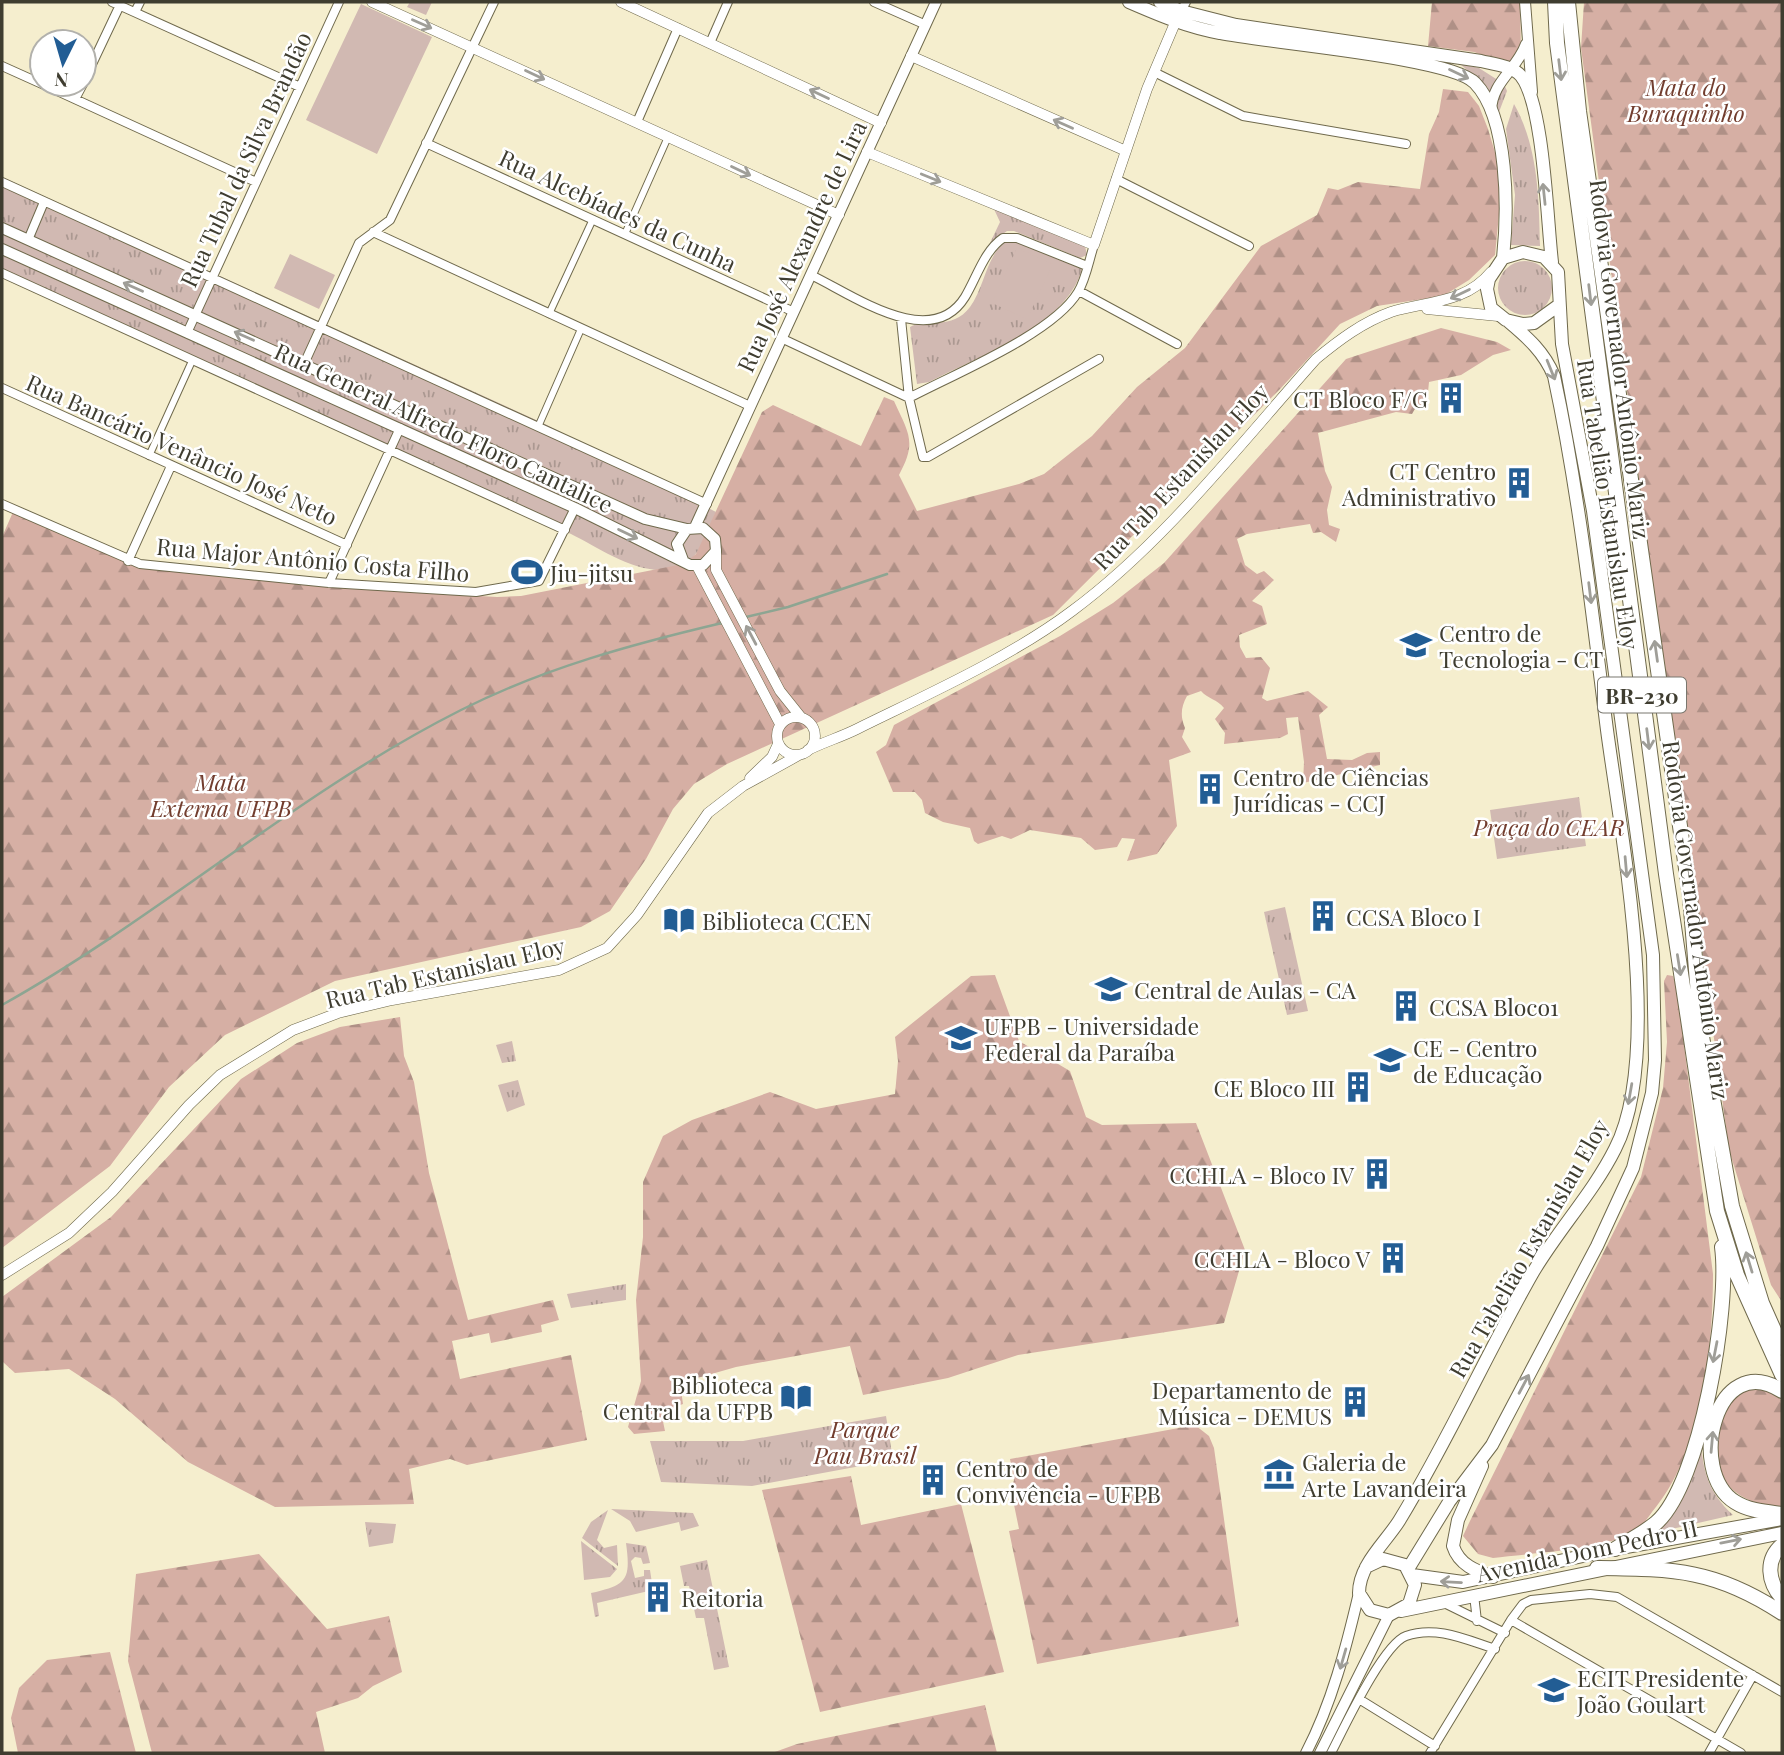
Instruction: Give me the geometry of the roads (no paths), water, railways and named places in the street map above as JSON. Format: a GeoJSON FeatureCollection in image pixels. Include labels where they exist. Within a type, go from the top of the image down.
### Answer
{"type":"FeatureCollection","features":[{"type":"Feature","properties":{"kind":"highway","name":"Rodovia Governador Antônio Mariz"},"geometry":{"type":"LineString","coordinates":[[1555,2],[1560,70],[1666,874],[1717,1211],[1737,1275],[1782,1375]]}},
{"type":"Feature","properties":{"kind":"highway","name":"Rodovia Governador Antônio Mariz"},"geometry":{"type":"LineString","coordinates":[[1568,2],[1579,111],[1690,897],[1702,1031],[1732,1206],[1762,1303],[1782,1349]]}},
{"type":"Feature","properties":{"kind":"highway"},"geometry":{"type":"LineString","coordinates":[[1615,1549],[1657,1523],[1675,1498],[1695,1443],[1717,1343],[1725,1284],[1717,1211]]}},
{"type":"Feature","properties":{"kind":"highway"},"geometry":{"type":"LineString","coordinates":[[1762,1303],[1782,1331]]}},
{"type":"Feature","properties":{"kind":"highway"},"geometry":{"type":"LineString","coordinates":[[1782,1391],[1762,1381],[1736,1387],[1723,1401],[1711,1442],[1715,1476],[1727,1496],[1746,1507],[1782,1517]]}},
{"type":"Feature","properties":{"kind":"highway"},"geometry":{"type":"LineString","coordinates":[[1782,1545],[1774,1555],[1770,1574],[1775,1590],[1782,1598]]}},
{"type":"Feature","properties":{"kind":"highway"},"geometry":{"type":"LineString","coordinates":[[1597,1568],[1670,1569],[1696,1573],[1726,1581],[1782,1613]]}},
{"type":"Feature","properties":{"kind":"main road","name":"Rua José Alexandre de Lira"},"geometry":{"type":"LineString","coordinates":[[691,528],[706,507],[936,2]]}},
{"type":"Feature","properties":{"kind":"main road"},"geometry":{"type":"LineString","coordinates":[[1129,2],[1236,25],[1481,61],[1510,69],[1521,76],[1535,105]]}},
{"type":"Feature","properties":{"kind":"main road"},"geometry":{"type":"LineString","coordinates":[[1160,2],[1263,41],[1442,66],[1472,80],[1490,112],[1507,179],[1503,258]]}},
{"type":"Feature","properties":{"kind":"main road"},"geometry":{"type":"LineString","coordinates":[[1525,2],[1552,262],[1560,283],[1559,305],[1534,323],[1523,324],[1502,318],[1492,308],[1487,289],[1493,269],[1503,258],[1523,252],[1534,253],[1552,262]]}},
{"type":"Feature","properties":{"kind":"main road"},"geometry":{"type":"LineString","coordinates":[[1490,112],[1496,85],[1522,55],[1527,41]]}},
{"type":"Feature","properties":{"kind":"main road","name":"Rua General Alfredo Floro Cantalice"},"geometry":{"type":"LineString","coordinates":[[2,228],[645,519],[712,535]]}},
{"type":"Feature","properties":{"kind":"main road","name":"Rua General Alfredo Floro Cantalice"},"geometry":{"type":"LineString","coordinates":[[2,249],[488,468],[696,566]]}},
{"type":"Feature","properties":{"kind":"main road","name":"Rua Tabelião Estanislau Eloy"},"geometry":{"type":"LineString","coordinates":[[1410,1572],[1449,1502],[1492,1445],[1597,1247],[1633,1168],[1652,1093],[1655,1060],[1653,955],[1593,511],[1567,374],[1559,305]]}},
{"type":"Feature","properties":{"kind":"main road","name":"Rua Tabelião Estanislau Eloy"},"geometry":{"type":"LineString","coordinates":[[1366,1567],[1399,1522],[1533,1272],[1615,1149],[1625,1122],[1635,1068],[1637,992],[1625,851],[1577,500],[1554,376],[1548,360],[1533,342],[1502,318]]}},
{"type":"Feature","properties":{"kind":"main road"},"geometry":{"type":"LineString","coordinates":[[696,566],[709,562],[716,551],[706,507]]}},
{"type":"Feature","properties":{"kind":"main road"},"geometry":{"type":"LineString","coordinates":[[684,561],[677,544],[691,528]]}},
{"type":"Feature","properties":{"kind":"main road"},"geometry":{"type":"LineString","coordinates":[[1492,1445],[1458,1520],[1453,1546],[1462,1561],[1471,1569],[1494,1577]]}},
{"type":"Feature","properties":{"kind":"main road","name":"Avenida Dom Pedro II"},"geometry":{"type":"LineString","coordinates":[[1410,1572],[1448,1582],[1494,1577],[1615,1549],[1782,1517]]}},
{"type":"Feature","properties":{"kind":"main road","name":"Avenida Dom Pedro II"},"geometry":{"type":"LineString","coordinates":[[1395,1613],[1597,1568],[1782,1533]]}},
{"type":"Feature","properties":{"kind":"main road"},"geometry":{"type":"LineString","coordinates":[[1306,1753],[1318,1731],[1343,1659],[1359,1584],[1366,1567],[1374,1562],[1392,1559],[1410,1572],[1414,1595],[1395,1613],[1320,1753]]}},
{"type":"Feature","properties":{"kind":"main road"},"geometry":{"type":"LineString","coordinates":[[1359,1593],[1370,1610],[1395,1613]]}},
{"type":"Feature","properties":{"kind":"street"},"geometry":{"type":"LineString","coordinates":[[135,12],[139,2]]}},
{"type":"Feature","properties":{"kind":"street","name":"Rua Tubal da Silva Brandão"},"geometry":{"type":"LineString","coordinates":[[187,333],[339,2]]}},
{"type":"Feature","properties":{"kind":"street"},"geometry":{"type":"LineString","coordinates":[[372,2],[839,215]]}},
{"type":"Feature","properties":{"kind":"street"},"geometry":{"type":"LineString","coordinates":[[304,364],[359,243],[364,236],[390,220],[494,2]]}},
{"type":"Feature","properties":{"kind":"street"},"geometry":{"type":"LineString","coordinates":[[621,2],[881,123]]}},
{"type":"Feature","properties":{"kind":"street"},"geometry":{"type":"LineString","coordinates":[[710,43],[728,2]]}},
{"type":"Feature","properties":{"kind":"street"},"geometry":{"type":"LineString","coordinates":[[874,2],[926,25]]}},
{"type":"Feature","properties":{"kind":"street"},"geometry":{"type":"LineString","coordinates":[[98,47],[116,4],[300,87]]}},
{"type":"Feature","properties":{"kind":"street"},"geometry":{"type":"LineString","coordinates":[[909,398],[1035,332],[1057,316],[1079,291],[1154,72],[1181,12]]}},
{"type":"Feature","properties":{"kind":"street"},"geometry":{"type":"LineString","coordinates":[[637,122],[678,28]]}},
{"type":"Feature","properties":{"kind":"street"},"geometry":{"type":"LineString","coordinates":[[911,56],[1126,151]]}},
{"type":"Feature","properties":{"kind":"street"},"geometry":{"type":"LineString","coordinates":[[2,66],[28,78]]}},
{"type":"Feature","properties":{"kind":"street"},"geometry":{"type":"LineString","coordinates":[[1154,72],[1243,116],[1406,144]]}},
{"type":"Feature","properties":{"kind":"street"},"geometry":{"type":"LineString","coordinates":[[75,99],[256,182]]}},
{"type":"Feature","properties":{"kind":"street"},"geometry":{"type":"LineString","coordinates":[[625,234],[668,137]]}},
{"type":"Feature","properties":{"kind":"street","name":"Rua Alcebíades da Cunha"},"geometry":{"type":"LineString","coordinates":[[426,143],[794,312]]}},
{"type":"Feature","properties":{"kind":"street"},"geometry":{"type":"LineString","coordinates":[[867,152],[1094,245]]}},
{"type":"Feature","properties":{"kind":"street"},"geometry":{"type":"LineString","coordinates":[[1116,179],[1249,246]]}},
{"type":"Feature","properties":{"kind":"street","name":"Rua General Alfredo Floro Cantalice"},"geometry":{"type":"LineString","coordinates":[[2,182],[538,427],[706,507]]}},
{"type":"Feature","properties":{"kind":"street"},"geometry":{"type":"LineString","coordinates":[[28,240],[44,202]]}},
{"type":"Feature","properties":{"kind":"street"},"geometry":{"type":"LineString","coordinates":[[549,314],[593,219]]}},
{"type":"Feature","properties":{"kind":"street"},"geometry":{"type":"LineString","coordinates":[[373,232],[750,406]]}},
{"type":"Feature","properties":{"kind":"street"},"geometry":{"type":"LineString","coordinates":[[811,275],[901,319],[932,320],[949,314],[964,299],[991,250],[1003,238],[1017,238],[1087,266]]}},
{"type":"Feature","properties":{"kind":"street","name":"Rua Tab Estanislau Eloy"},"geometry":{"type":"LineString","coordinates":[[743,786],[1016,647],[1071,612],[1114,578],[1155,537],[1316,359],[1339,339],[1392,312],[1443,302],[1474,288],[1493,269]]}},
{"type":"Feature","properties":{"kind":"street","name":"Rua General Alfredo Floro Cantalice"},"geometry":{"type":"LineString","coordinates":[[2,273],[389,452],[565,530]]}},
{"type":"Feature","properties":{"kind":"street"},"geometry":{"type":"LineString","coordinates":[[1079,291],[1177,344]]}},
{"type":"Feature","properties":{"kind":"street","name":"Rua Tab Estanislau Eloy"},"geometry":{"type":"LineString","coordinates":[[1419,308],[1502,318]]}},
{"type":"Feature","properties":{"kind":"street"},"geometry":{"type":"LineString","coordinates":[[901,319],[909,398],[920,453],[928,457],[1099,359]]}},
{"type":"Feature","properties":{"kind":"street"},"geometry":{"type":"LineString","coordinates":[[538,427],[581,329]]}},
{"type":"Feature","properties":{"kind":"street"},"geometry":{"type":"LineString","coordinates":[[781,338],[909,398]]}},
{"type":"Feature","properties":{"kind":"street"},"geometry":{"type":"LineString","coordinates":[[149,456],[192,361]]}},
{"type":"Feature","properties":{"kind":"street","name":"Rua Bancário Venâncio José Neto"},"geometry":{"type":"LineString","coordinates":[[2,388],[347,545]]}},
{"type":"Feature","properties":{"kind":"street"},"geometry":{"type":"LineString","coordinates":[[329,583],[400,428]]}},
{"type":"Feature","properties":{"kind":"street"},"geometry":{"type":"LineString","coordinates":[[488,468],[497,450]]}},
{"type":"Feature","properties":{"kind":"street"},"geometry":{"type":"LineString","coordinates":[[128,561],[171,466]]}},
{"type":"Feature","properties":{"kind":"street","name":"Rua Major Antônio Costa Filho"},"geometry":{"type":"LineString","coordinates":[[2,504],[128,561],[329,583],[476,592],[540,580],[575,508]]}},
{"type":"Feature","properties":{"kind":"street"},"geometry":{"type":"LineString","coordinates":[[716,551],[716,570],[780,691],[800,716],[810,722],[815,732],[814,742],[804,753],[789,754],[778,744],[776,734],[780,724],[788,717],[800,716]]}},
{"type":"Feature","properties":{"kind":"street"},"geometry":{"type":"LineString","coordinates":[[696,566],[780,724]]}},
{"type":"Feature","properties":{"kind":"street","name":"Rua Tab Estanislau Eloy"},"geometry":{"type":"LineString","coordinates":[[815,732],[830,734],[853,731]]}},
{"type":"Feature","properties":{"kind":"street","name":"Rua Tab Estanislau Eloy"},"geometry":{"type":"LineString","coordinates":[[2,1275],[68,1233],[112,1192],[189,1105],[220,1075],[293,1030],[338,1013],[392,1000],[559,970],[607,948],[637,915],[708,813],[743,786],[772,757],[778,744]]}},
{"type":"Feature","properties":{"kind":"street"},"geometry":{"type":"LineString","coordinates":[[1359,1699],[1433,1750],[1521,1606],[1531,1600],[1590,1594],[1617,1597],[1782,1692]]}},
{"type":"Feature","properties":{"kind":"street"},"geometry":{"type":"LineString","coordinates":[[1474,1595],[1477,1621]]}},
{"type":"Feature","properties":{"kind":"street"},"geometry":{"type":"LineString","coordinates":[[1442,1602],[1505,1633]]}},
{"type":"Feature","properties":{"kind":"street"},"geometry":{"type":"LineString","coordinates":[[1511,1620],[1741,1753]]}},
{"type":"Feature","properties":{"kind":"street"},"geometry":{"type":"LineString","coordinates":[[1331,1753],[1359,1699],[1391,1648],[1405,1636],[1444,1633],[1495,1649]]}},
{"type":"Feature","properties":{"kind":"street"},"geometry":{"type":"LineString","coordinates":[[1709,1753],[1753,1675]]}},
{"type":"Feature","properties":{"kind":"waterway"},"geometry":{"type":"LineString","coordinates":[[746,617],[788,607],[887,574]]}},
{"type":"Feature","properties":{"kind":"waterway"},"geometry":{"type":"LineString","coordinates":[[2,1005],[118,933],[343,778],[461,710],[524,682],[589,659],[722,623]]}},
{"type":"Feature","properties":{"kind":"place","name":"CT Bloco F/G"},"geometry":{"type":"Point","coordinates":[1451,398]}},
{"type":"Feature","properties":{"kind":"place","name":"CT Centro Administrativo"},"geometry":{"type":"Point","coordinates":[1519,483]}},
{"type":"Feature","properties":{"kind":"place","name":"Jiu-jitsu"},"geometry":{"type":"Point","coordinates":[527,572]}},
{"type":"Feature","properties":{"kind":"place","name":"Centro de Tecnologia - CT"},"geometry":{"type":"Point","coordinates":[1416,645]}},
{"type":"Feature","properties":{"kind":"place","name":"Centro de Ciências Jurídicas - CCJ"},"geometry":{"type":"Point","coordinates":[1210,789]}},
{"type":"Feature","properties":{"kind":"place","name":"CCSA Bloco I"},"geometry":{"type":"Point","coordinates":[1323,916]}},
{"type":"Feature","properties":{"kind":"place","name":"Biblioteca CCEN"},"geometry":{"type":"Point","coordinates":[679,920]}},
{"type":"Feature","properties":{"kind":"place","name":"Central de Aulas - CA"},"geometry":{"type":"Point","coordinates":[1111,989]}},
{"type":"Feature","properties":{"kind":"place","name":"CCSA Bloco1"},"geometry":{"type":"Point","coordinates":[1406,1006]}},
{"type":"Feature","properties":{"kind":"place","name":"UFPB - Universidade Federal da Paraíba"},"geometry":{"type":"Point","coordinates":[961,1038]}},
{"type":"Feature","properties":{"kind":"place","name":"CE - Centro de Educação"},"geometry":{"type":"Point","coordinates":[1390,1060]}},
{"type":"Feature","properties":{"kind":"place","name":"CE Bloco III"},"geometry":{"type":"Point","coordinates":[1358,1087]}},
{"type":"Feature","properties":{"kind":"place","name":"CCHLA - Bloco IV"},"geometry":{"type":"Point","coordinates":[1377,1174]}},
{"type":"Feature","properties":{"kind":"place","name":"CCHLA - Bloco V"},"geometry":{"type":"Point","coordinates":[1393,1258]}},
{"type":"Feature","properties":{"kind":"place","name":"Biblioteca Central da UFPB"},"geometry":{"type":"Point","coordinates":[796,1397]}},
{"type":"Feature","properties":{"kind":"place","name":"Departamento de Música - DEMUS"},"geometry":{"type":"Point","coordinates":[1355,1402]}},
{"type":"Feature","properties":{"kind":"place","name":"Galeria de Arte Lavandeira"},"geometry":{"type":"Point","coordinates":[1279,1474]}},
{"type":"Feature","properties":{"kind":"place","name":"Centro de Convivência - UFPB"},"geometry":{"type":"Point","coordinates":[933,1480]}},
{"type":"Feature","properties":{"kind":"place","name":"Reitoria"},"geometry":{"type":"Point","coordinates":[658,1597]}},
{"type":"Feature","properties":{"kind":"place","name":"ECIT Presidente João Goulart"},"geometry":{"type":"Point","coordinates":[1554,1690]}},
{"type":"Feature","properties":{"kind":"park label","name":"Mata do Buraquinho"},"geometry":{"type":"Point","coordinates":[1686,99]}},
{"type":"Feature","properties":{"kind":"park label","name":"Mata Externa UFPB"},"geometry":{"type":"Point","coordinates":[221,794]}},
{"type":"Feature","properties":{"kind":"park label","name":"Praça do CEAR"},"geometry":{"type":"Point","coordinates":[1549,826]}},
{"type":"Feature","properties":{"kind":"park label","name":"Parque Pau Brasil"},"geometry":{"type":"Point","coordinates":[865,1441]}}]}
